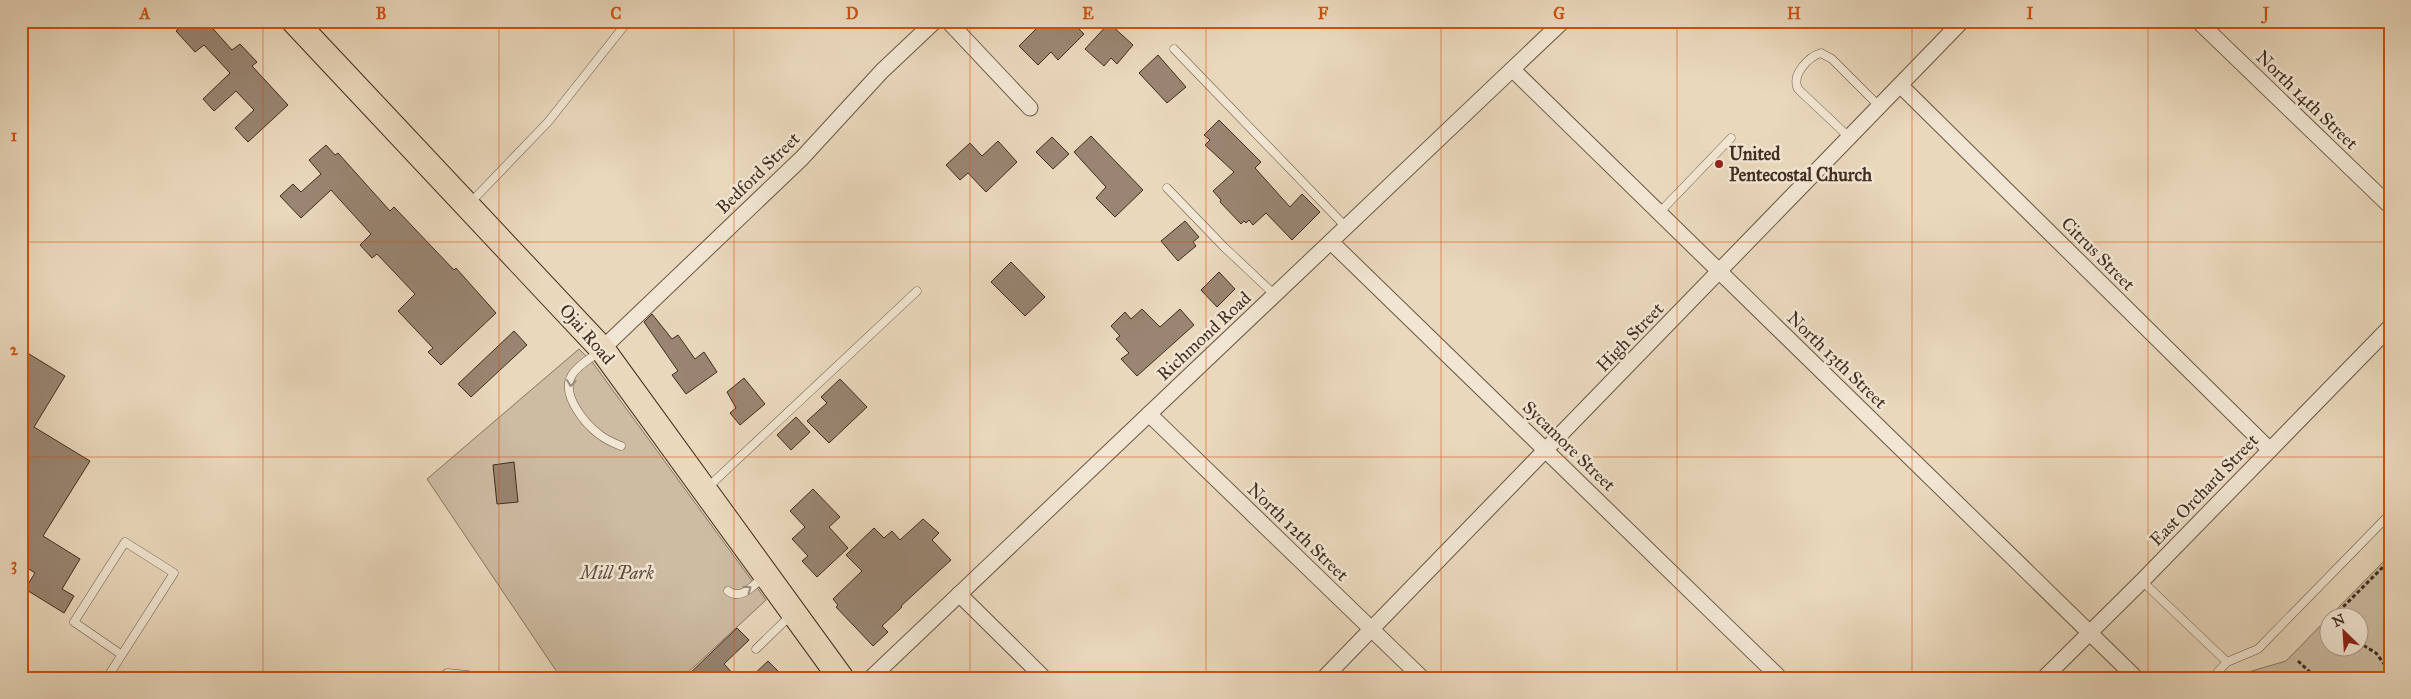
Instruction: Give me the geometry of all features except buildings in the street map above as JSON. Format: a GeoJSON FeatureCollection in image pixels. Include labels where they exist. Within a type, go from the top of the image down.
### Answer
{"type":"FeatureCollection","features":[{"type":"Feature","properties":{"kind":"main road","name":"Ojai Road"},"geometry":{"type":"LineString","coordinates":[[294,21],[468,204],[602,349],[841,678]]}},
{"type":"Feature","properties":{"kind":"street","name":"Bedford Street"},"geometry":{"type":"LineString","coordinates":[[602,349],[802,158],[876,77],[935,21]]}},
{"type":"Feature","properties":{"kind":"street"},"geometry":{"type":"LineString","coordinates":[[948,21],[1030,108]]}},
{"type":"Feature","properties":{"kind":"street","name":"Richmond Road"},"geometry":{"type":"LineString","coordinates":[[871,678],[1563,21]]}},
{"type":"Feature","properties":{"kind":"street","name":"High Street"},"geometry":{"type":"LineString","coordinates":[[1324,678],[1962,21]]}},
{"type":"Feature","properties":{"kind":"street","name":"North 14th Street"},"geometry":{"type":"LineString","coordinates":[[2198,21],[2390,206]]}},
{"type":"Feature","properties":{"kind":"street","name":"North 13th Street"},"geometry":{"type":"LineString","coordinates":[[1513,70],[1658,214],[2136,678]]}},
{"type":"Feature","properties":{"kind":"street","name":"Citrus Street"},"geometry":{"type":"LineString","coordinates":[[1900,85],[2270,450]]}},
{"type":"Feature","properties":{"kind":"street","name":"Sycamore Street"},"geometry":{"type":"LineString","coordinates":[[1331,242],[1780,678]]}},
{"type":"Feature","properties":{"kind":"street","name":"East Orchard Street"},"geometry":{"type":"LineString","coordinates":[[2044,678],[2142,581],[2390,327]]}},
{"type":"Feature","properties":{"kind":"street","name":"North 12th Street"},"geometry":{"type":"LineString","coordinates":[[1149,414],[1422,678]]}},
{"type":"Feature","properties":{"kind":"street"},"geometry":{"type":"LineString","coordinates":[[959,594],[1044,678]]}},
{"type":"Feature","properties":{"kind":"lane"},"geometry":{"type":"LineString","coordinates":[[468,204],[548,122],[628,21]]}},
{"type":"Feature","properties":{"kind":"lane"},"geometry":{"type":"LineString","coordinates":[[1174,49],[1346,227]]}},
{"type":"Feature","properties":{"kind":"lane"},"geometry":{"type":"LineString","coordinates":[[1850,138],[1798,89],[1795,83],[1796,75],[1815,55],[1821,53],[1832,59],[1880,107]]}},
{"type":"Feature","properties":{"kind":"lane"},"geometry":{"type":"LineString","coordinates":[[1658,214],[1731,138]]}},
{"type":"Feature","properties":{"kind":"lane"},"geometry":{"type":"LineString","coordinates":[[1167,188],[1224,247],[1275,295]]}},
{"type":"Feature","properties":{"kind":"lane"},"geometry":{"type":"LineString","coordinates":[[705,490],[917,291]]}},
{"type":"Feature","properties":{"kind":"lane"},"geometry":{"type":"LineString","coordinates":[[602,349],[572,374],[568,385],[571,397],[589,425],[600,435],[621,446]]}},
{"type":"Feature","properties":{"kind":"lane"},"geometry":{"type":"LineString","coordinates":[[2212,678],[2227,662],[2258,649],[2390,514]]}},
{"type":"Feature","properties":{"kind":"lane"},"geometry":{"type":"LineString","coordinates":[[107,678],[122,655],[174,573],[125,542],[74,622],[122,655]]}},
{"type":"Feature","properties":{"kind":"lane"},"geometry":{"type":"LineString","coordinates":[[728,591],[737,594],[744,593],[766,575]]}},
{"type":"Feature","properties":{"kind":"lane"},"geometry":{"type":"LineString","coordinates":[[2142,581],[2227,662]]}},
{"type":"Feature","properties":{"kind":"lane"},"geometry":{"type":"LineString","coordinates":[[756,649],[793,613]]}},
{"type":"Feature","properties":{"kind":"lane"},"geometry":{"type":"LineString","coordinates":[[441,678],[447,673],[468,675],[470,678]]}},
{"type":"Feature","properties":{"kind":"path"},"geometry":{"type":"LineString","coordinates":[[2344,606],[2390,560]]}},
{"type":"Feature","properties":{"kind":"path"},"geometry":{"type":"LineString","coordinates":[[2368,648],[2376,653],[2390,672]]}},
{"type":"Feature","properties":{"kind":"path"},"geometry":{"type":"LineString","coordinates":[[2298,661],[2316,678]]}},
{"type":"Feature","properties":{"kind":"green space","name":"Mill Park"},"geometry":{"type":"Polygon","coordinates":[[[579,349],[593,363],[766,600],[682,678],[561,678],[427,479],[579,349]]]}},
{"type":"Feature","properties":{"kind":"green space"},"geometry":{"type":"Polygon","coordinates":[[[2390,555],[2390,678],[2228,678],[2286,661],[2318,628],[2318,656],[2368,656],[2368,606],[2340,606],[2390,555]]]}},
{"type":"Feature","properties":{"kind":"place","name":"United Pentecostal Church"},"geometry":{"type":"Point","coordinates":[1719,164]}}]}
